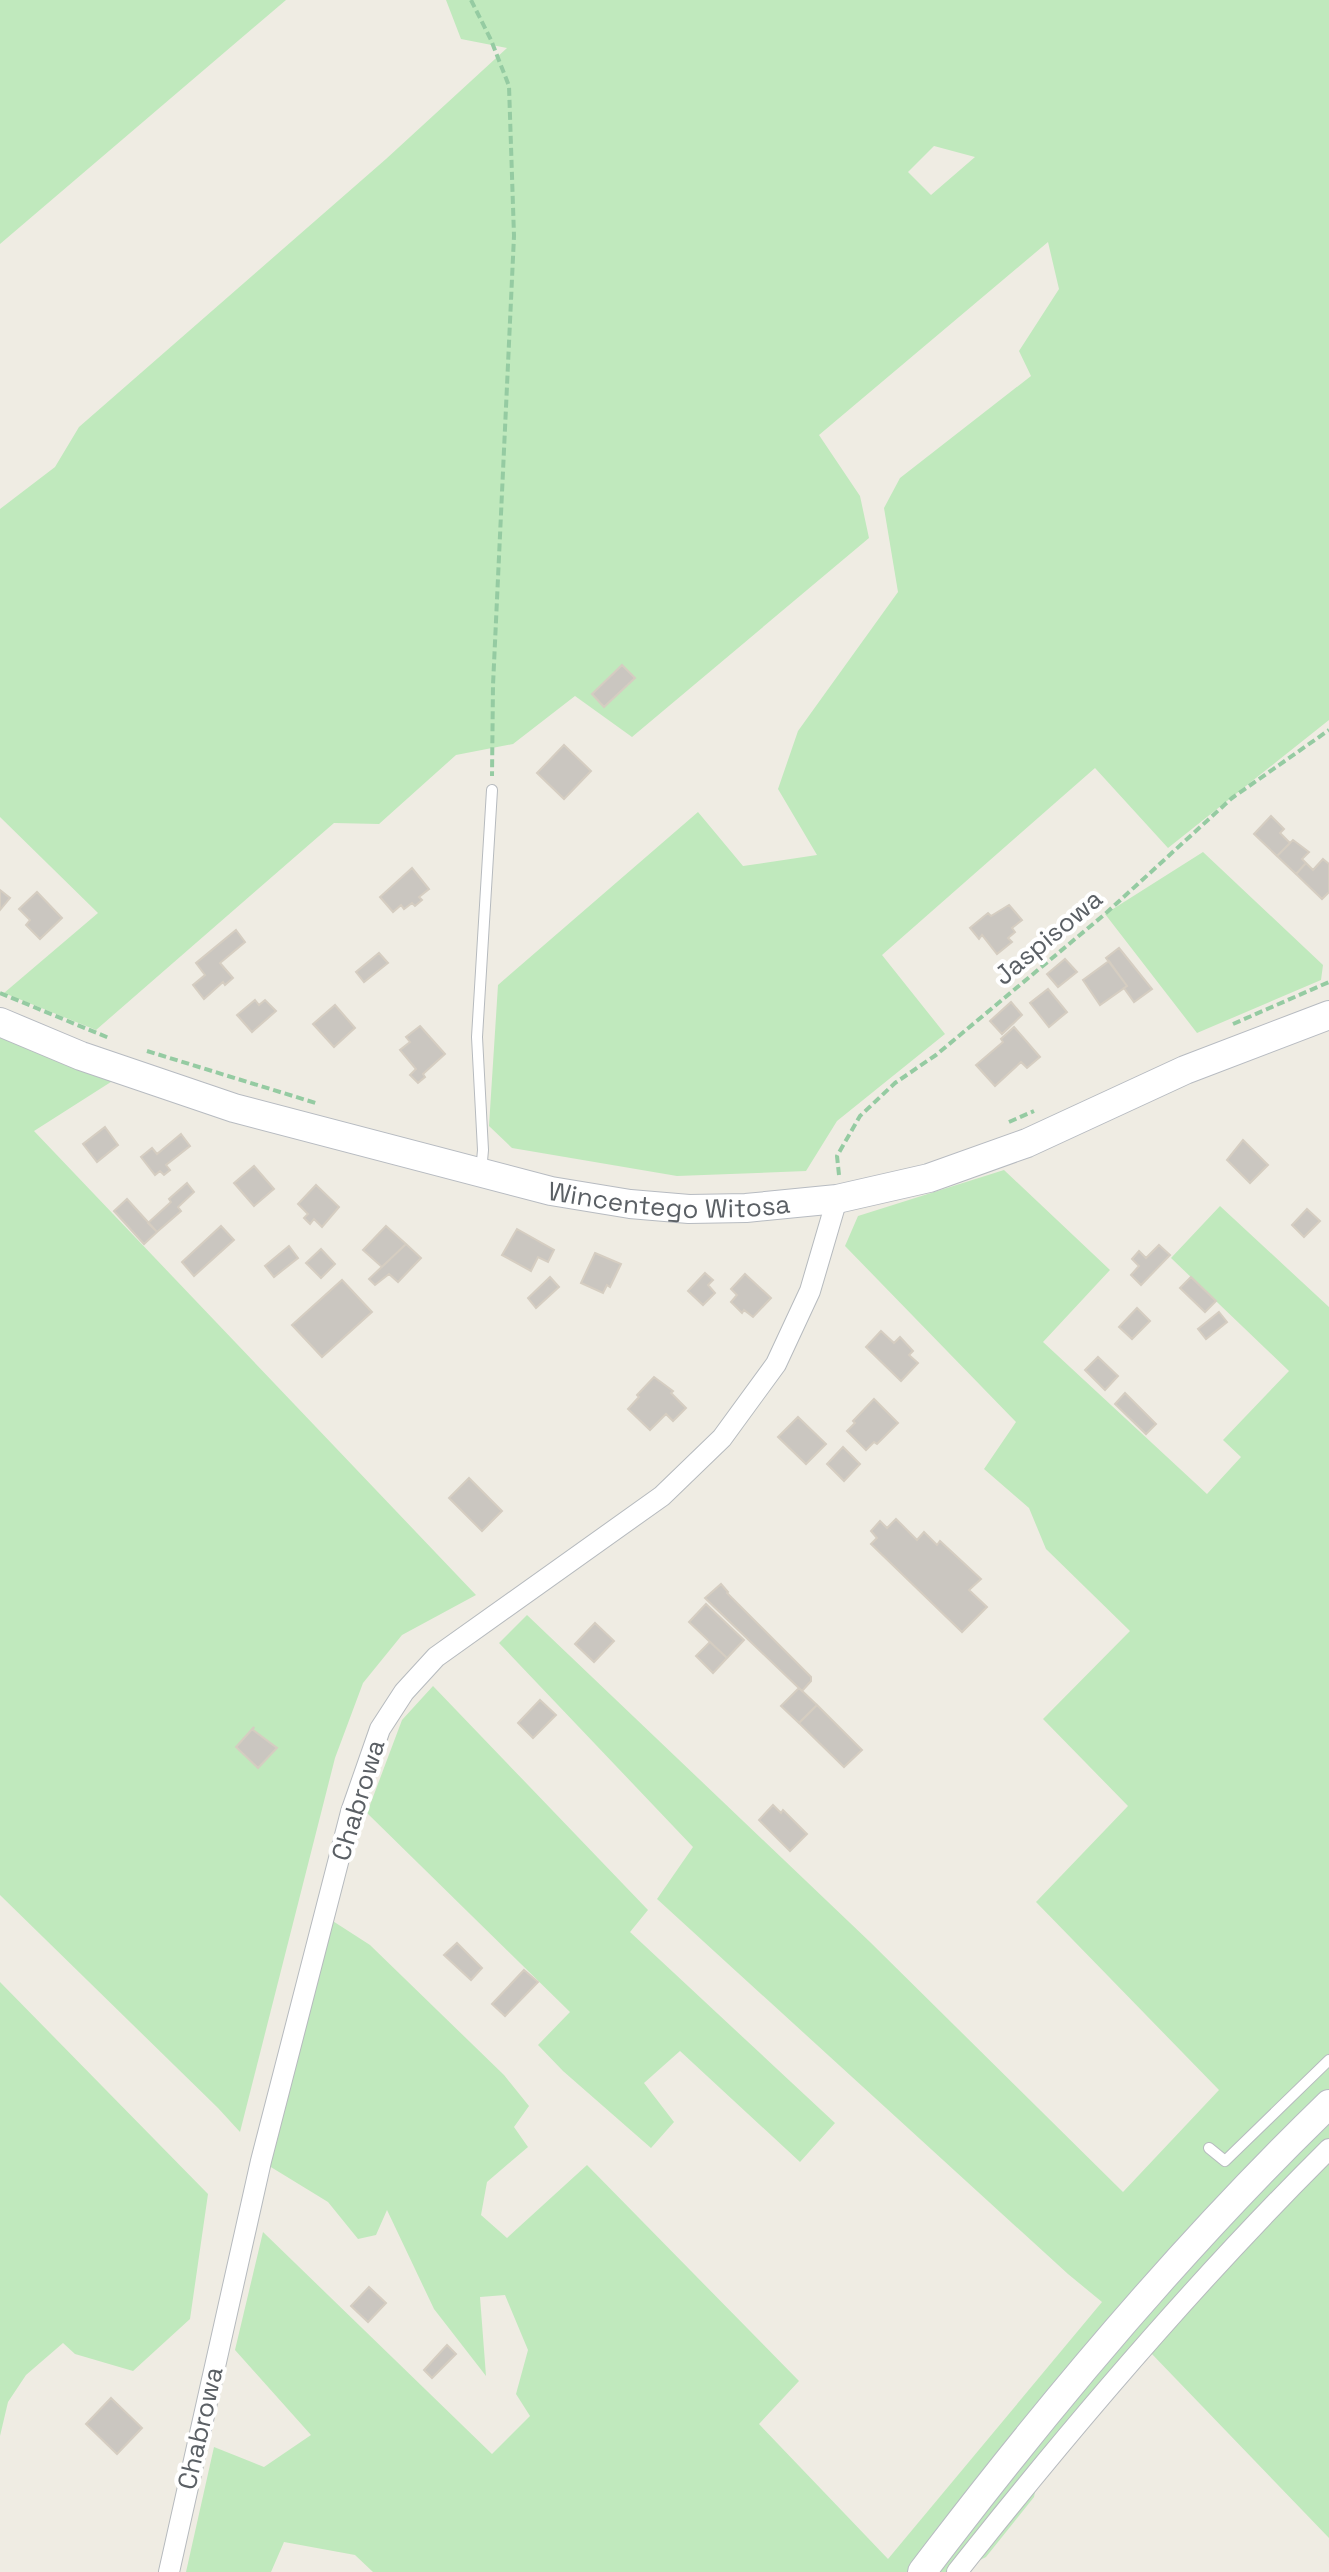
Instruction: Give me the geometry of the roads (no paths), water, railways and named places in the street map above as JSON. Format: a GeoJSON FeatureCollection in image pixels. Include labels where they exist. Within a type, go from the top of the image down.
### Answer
{"type":"FeatureCollection","features":[{"type":"Feature","properties":{"kind":"main road","name":"Wincentego Witosa"},"geometry":{"type":"LineString","coordinates":[[0,1022],[81,1056],[234,1108],[481,1174],[551,1191],[630,1204],[675,1208],[746,1208],[834,1182],[929,1178],[1027,1143],[1185,1070],[1329,1015]]}},
{"type":"Feature","properties":{"kind":"main road"},"geometry":{"type":"LineString","coordinates":[[922,2572],[1042,2418],[1107,2342],[1220,2215],[1329,2104]]}},
{"type":"Feature","properties":{"kind":"street","name":"Chabrowa"},"geometry":{"type":"LineString","coordinates":[[169,2572],[261,2161],[351,1812],[380,1729],[404,1692],[436,1657],[662,1496],[722,1438],[776,1364],[810,1291],[834,1182]]}},
{"type":"Feature","properties":{"kind":"street"},"geometry":{"type":"LineString","coordinates":[[957,2572],[1031,2478],[1163,2323],[1265,2212],[1329,2149]]}},
{"type":"Feature","properties":{"kind":"lane"},"geometry":{"type":"LineString","coordinates":[[481,1174],[483,1150],[477,1037],[492,790]]}},
{"type":"Feature","properties":{"kind":"lane"},"geometry":{"type":"LineString","coordinates":[[1209,2148],[1225,2161],[1329,2060]]}}]}
